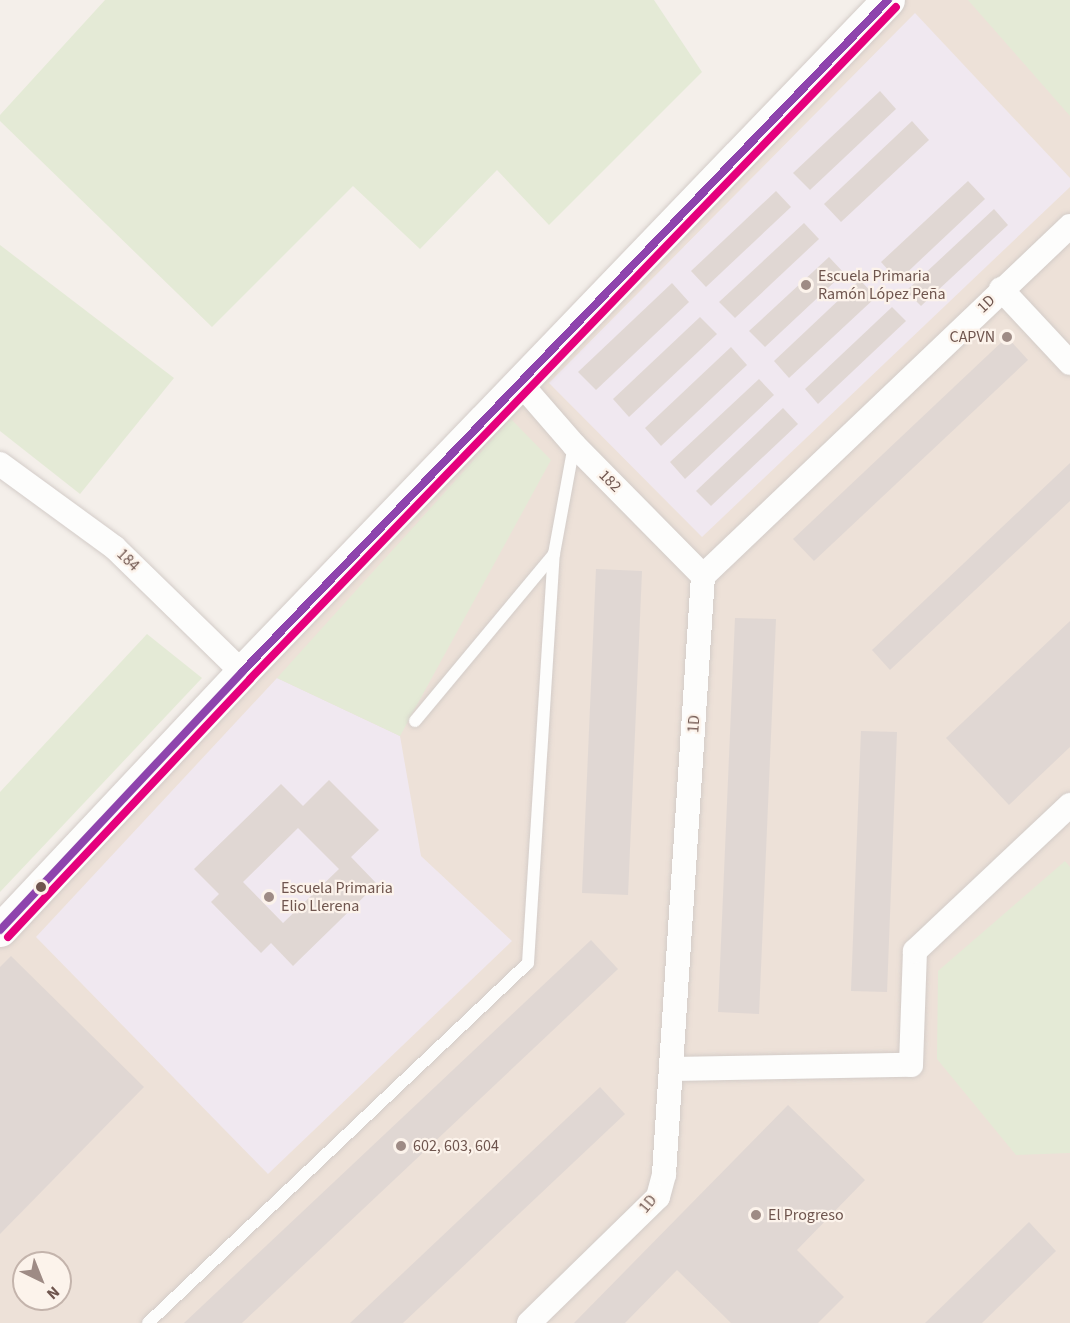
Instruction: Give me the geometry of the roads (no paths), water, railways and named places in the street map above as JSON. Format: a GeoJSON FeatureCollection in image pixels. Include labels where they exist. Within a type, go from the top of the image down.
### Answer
{"type":"FeatureCollection","features":[{"type":"Feature","properties":{"kind":"main road"},"geometry":{"type":"LineString","coordinates":[[0,930],[242,672],[888,0]]}},
{"type":"Feature","properties":{"kind":"street","name":"1D"},"geometry":{"type":"LineString","coordinates":[[529,1323],[658,1197],[664,1174],[703,576],[1001,289],[1070,226]]}},
{"type":"Feature","properties":{"kind":"street"},"geometry":{"type":"LineString","coordinates":[[1001,289],[1070,363]]}},
{"type":"Feature","properties":{"kind":"street","name":"182"},"geometry":{"type":"LineString","coordinates":[[521,384],[574,445],[703,576]]}},
{"type":"Feature","properties":{"kind":"street","name":"184"},"geometry":{"type":"LineString","coordinates":[[0,464],[115,548],[242,672]]}},
{"type":"Feature","properties":{"kind":"street"},"geometry":{"type":"LineString","coordinates":[[671,1069],[911,1065],[915,951],[1070,805]]}},
{"type":"Feature","properties":{"kind":"lane"},"geometry":{"type":"LineString","coordinates":[[148,1323],[528,963],[554,554],[574,445]]}},
{"type":"Feature","properties":{"kind":"lane"},"geometry":{"type":"LineString","coordinates":[[415,721],[554,554]]}},
{"type":"Feature","properties":{"kind":"place","name":"Escuela Primaria Ramón López Peña"},"geometry":{"type":"Point","coordinates":[806,285]}},
{"type":"Feature","properties":{"kind":"place","name":"CAPVN"},"geometry":{"type":"Point","coordinates":[1007,337]}},
{"type":"Feature","properties":{"kind":"place","name":"Escuela Primaria Elio Llerena"},"geometry":{"type":"Point","coordinates":[269,897]}},
{"type":"Feature","properties":{"kind":"place","name":"602, 603, 604"},"geometry":{"type":"Point","coordinates":[401,1146]}},
{"type":"Feature","properties":{"kind":"place","name":"El Progreso"},"geometry":{"type":"Point","coordinates":[756,1215]}}]}
